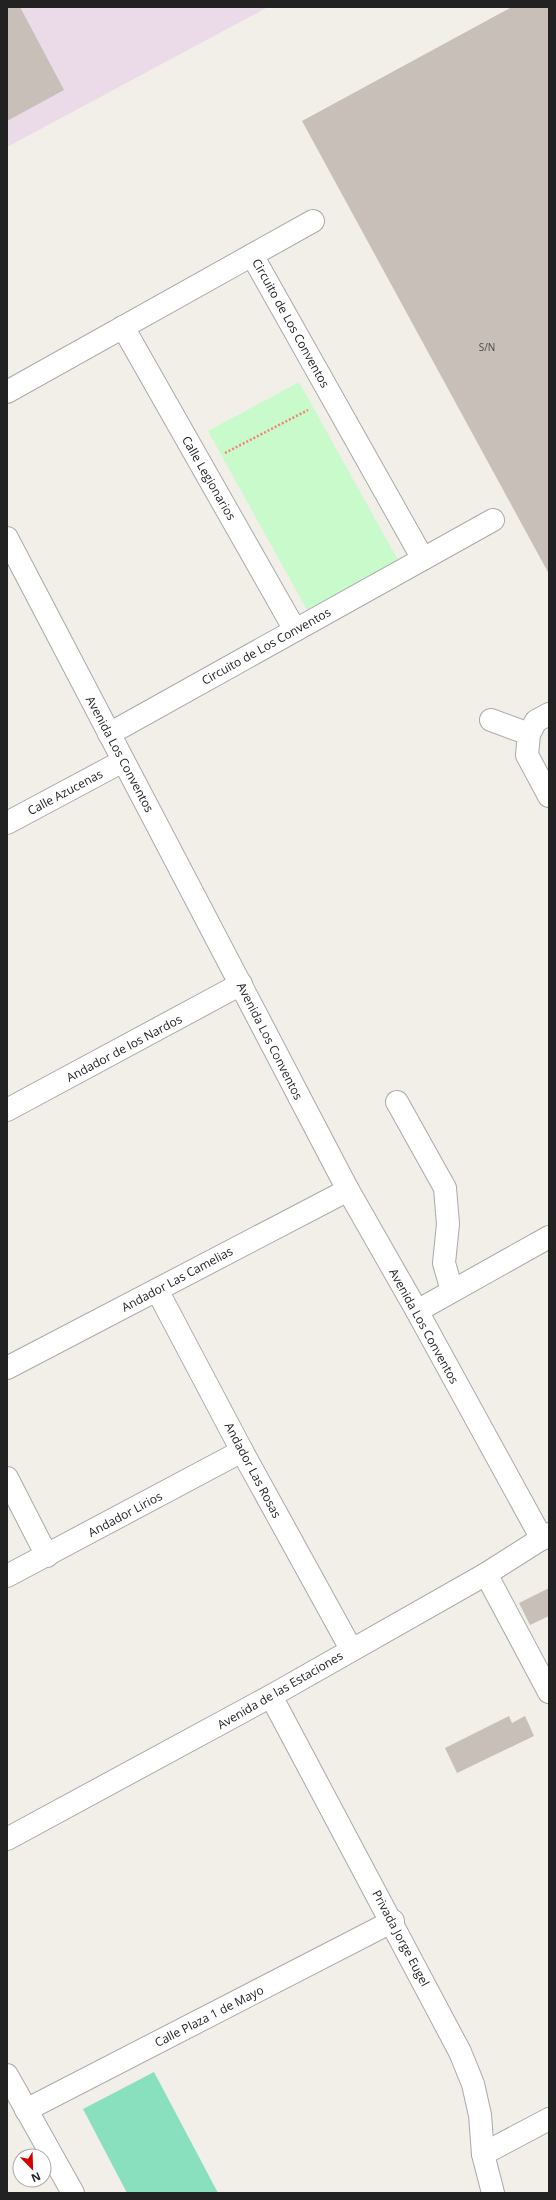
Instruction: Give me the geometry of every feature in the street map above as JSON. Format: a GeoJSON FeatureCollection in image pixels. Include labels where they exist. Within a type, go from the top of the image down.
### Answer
{"type":"FeatureCollection","features":[{"type":"Feature","properties":{"kind":"street","name":"Circuito de Los Conventos"},"geometry":{"type":"LineString","coordinates":[[7,392],[313,221]]}},
{"type":"Feature","properties":{"kind":"street","name":"Circuito de Los Conventos"},"geometry":{"type":"LineString","coordinates":[[252,254],[423,559]]}},
{"type":"Feature","properties":{"kind":"street","name":"Calle Legionarios"},"geometry":{"type":"LineString","coordinates":[[123,327],[295,630]]}},
{"type":"Feature","properties":{"kind":"street","name":"Circuito de Los Conventos"},"geometry":{"type":"LineString","coordinates":[[109,734],[493,520]]}},
{"type":"Feature","properties":{"kind":"street","name":"Avenida Los Conventos"},"geometry":{"type":"LineString","coordinates":[[9,545],[348,1190],[545,1536]]}},
{"type":"Feature","properties":{"kind":"street"},"geometry":{"type":"LineString","coordinates":[[549,714],[536,721],[529,734],[527,755],[549,796]]}},
{"type":"Feature","properties":{"kind":"street"},"geometry":{"type":"LineString","coordinates":[[491,720],[529,734]]}},
{"type":"Feature","properties":{"kind":"street","name":"Calle Azucenas"},"geometry":{"type":"LineString","coordinates":[[7,823],[123,761]]}},
{"type":"Feature","properties":{"kind":"street","name":"Andador de los Nardos"},"geometry":{"type":"LineString","coordinates":[[7,1110],[241,984]]}},
{"type":"Feature","properties":{"kind":"street"},"geometry":{"type":"LineString","coordinates":[[396,1102],[445,1188],[448,1224],[444,1263],[452,1291]]}},
{"type":"Feature","properties":{"kind":"street","name":"Andador Las Camelias"},"geometry":{"type":"LineString","coordinates":[[7,1368],[348,1190]]}},
{"type":"Feature","properties":{"kind":"street"},"geometry":{"type":"LineString","coordinates":[[417,1311],[549,1238]]}},
{"type":"Feature","properties":{"kind":"street","name":"Andador Las Rosas"},"geometry":{"type":"LineString","coordinates":[[157,1290],[242,1451],[351,1649]]}},
{"type":"Feature","properties":{"kind":"street","name":"Andador Lirios"},"geometry":{"type":"LineString","coordinates":[[7,1576],[242,1451]]}},
{"type":"Feature","properties":{"kind":"street"},"geometry":{"type":"LineString","coordinates":[[7,1478],[47,1556]]}},
{"type":"Feature","properties":{"kind":"street","name":"Avenida de las Estaciones"},"geometry":{"type":"LineString","coordinates":[[7,1839],[271,1696],[351,1649],[486,1574],[545,1536]]}},
{"type":"Feature","properties":{"kind":"street"},"geometry":{"type":"LineString","coordinates":[[486,1574],[549,1692]]}},
{"type":"Feature","properties":{"kind":"street","name":"Privada Jorge Eugel"},"geometry":{"type":"LineString","coordinates":[[271,1696],[392,1921],[460,2052],[473,2084],[480,2115],[483,2154],[493,2193]]}},
{"type":"Feature","properties":{"kind":"street","name":"Calle Plaza 1 de Mayo"},"geometry":{"type":"LineString","coordinates":[[26,2110],[392,1921]]}},
{"type":"Feature","properties":{"kind":"street"},"geometry":{"type":"LineString","coordinates":[[7,2075],[73,2193]]}},
{"type":"Feature","properties":{"kind":"street"},"geometry":{"type":"LineString","coordinates":[[483,2154],[549,2119]]}},
{"type":"Feature","properties":{"kind":"path"},"geometry":{"type":"LineString","coordinates":[[202,465],[333,398]]}},
{"type":"Feature","properties":{"kind":"shaded area"},"geometry":{"type":"Polygon","coordinates":[[[7,7],[268,7],[7,147],[7,7]]]}},
{"type":"Feature","properties":{"kind":"green space"},"geometry":{"type":"Polygon","coordinates":[[[299,382],[398,560],[307,610],[208,431],[299,382]]]}},
{"type":"Feature","properties":{"kind":"green space"},"geometry":{"type":"Polygon","coordinates":[[[154,2072],[218,2193],[127,2193],[83,2109],[154,2072]]]}},
{"type":"Feature","properties":{"kind":"building"},"geometry":{"type":"Polygon","coordinates":[[[7,7],[20,7],[64,90],[7,121],[7,7]]]}},
{"type":"Feature","properties":{"kind":"building"},"geometry":{"type":"Polygon","coordinates":[[[512,7],[549,7],[549,574],[302,121],[512,7]]]}},
{"type":"Feature","properties":{"kind":"building"},"geometry":{"type":"Polygon","coordinates":[[[549,1588],[549,1616],[530,1625],[519,1603],[549,1588]]]}},
{"type":"Feature","properties":{"kind":"building"},"geometry":{"type":"Polygon","coordinates":[[[509,1716],[512,1723],[525,1716],[534,1736],[457,1773],[445,1748],[509,1716]]]}}]}
